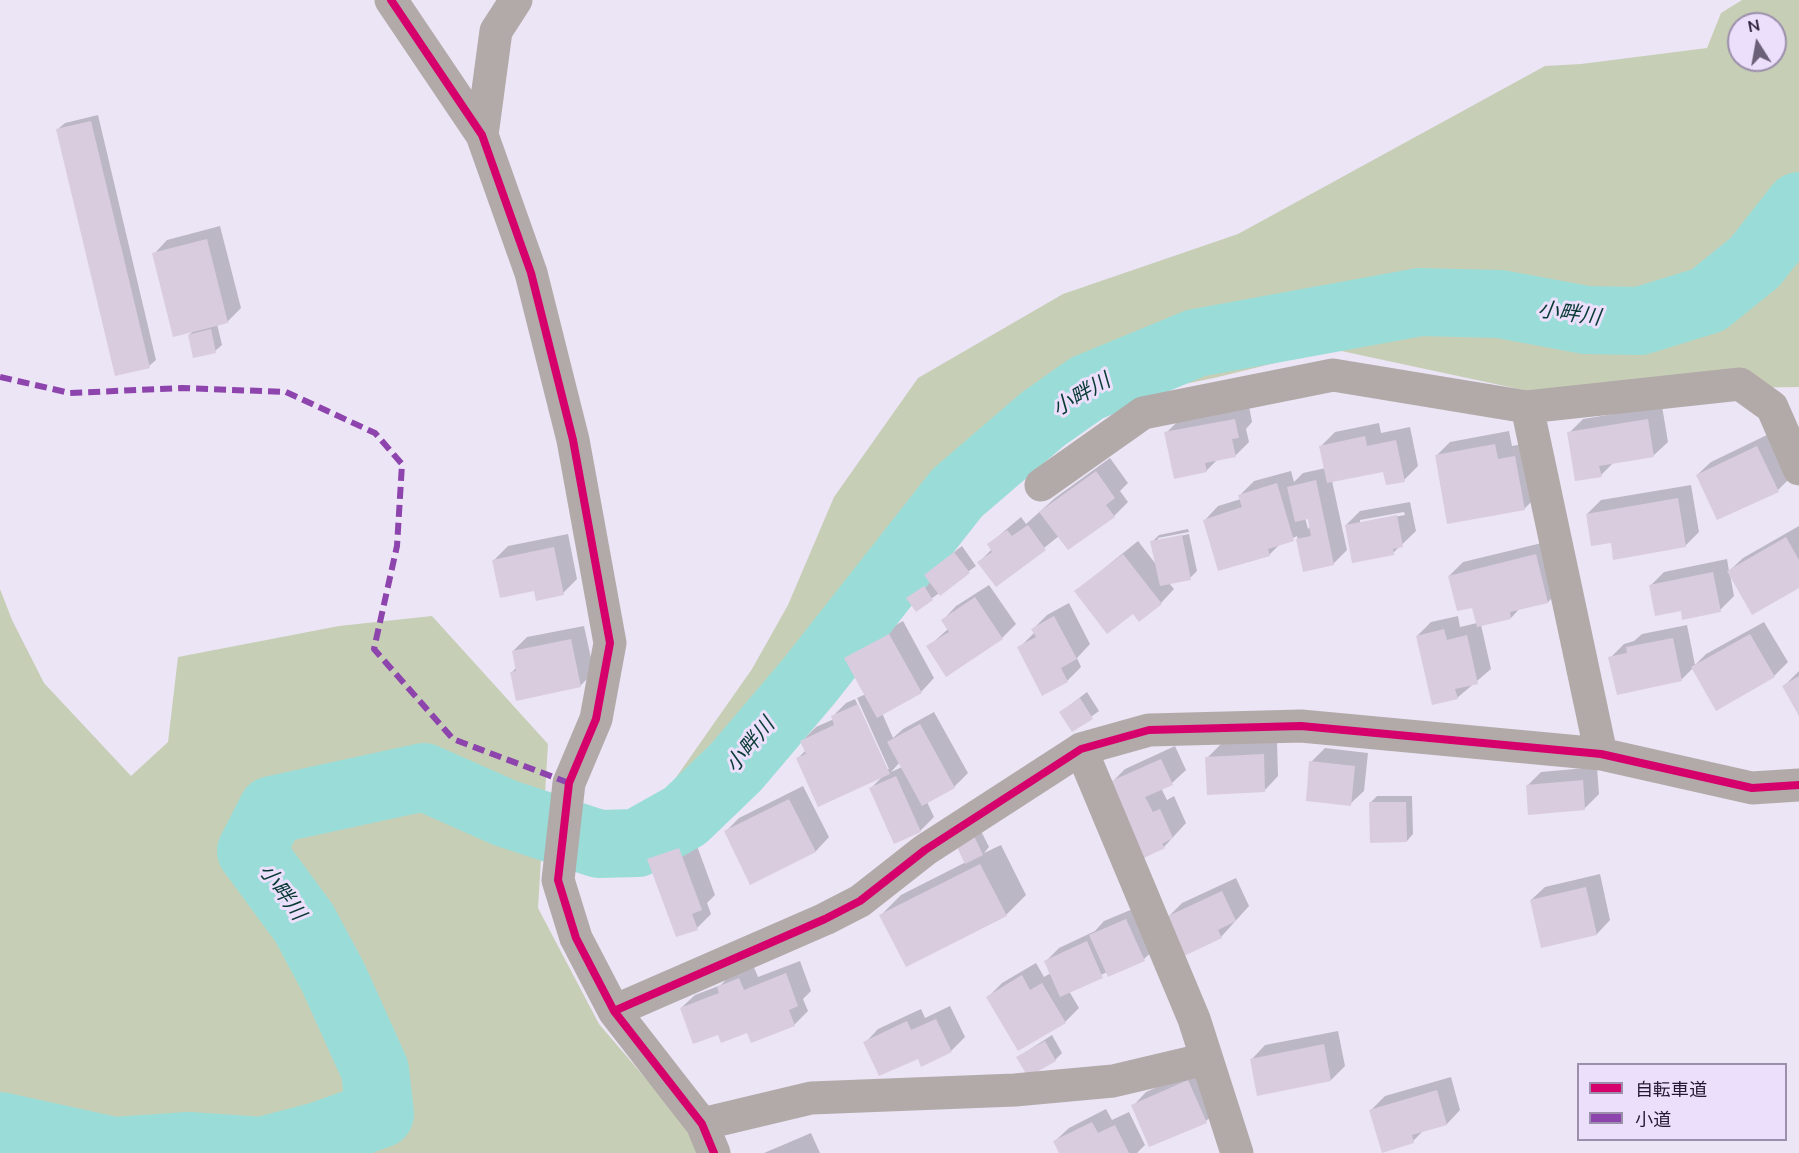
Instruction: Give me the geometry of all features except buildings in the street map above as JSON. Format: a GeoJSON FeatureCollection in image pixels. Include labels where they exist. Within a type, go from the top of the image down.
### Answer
{"type":"FeatureCollection","features":[{"type":"Feature","properties":{"kind":"street"},"geometry":{"type":"LineString","coordinates":[[392,0],[482,135],[531,273],[573,440],[610,643],[596,719],[569,783],[558,880],[576,938],[614,1011],[708,1138],[811,1098],[1015,1090],[1113,1081],[1206,1059]]}},
{"type":"Feature","properties":{"kind":"street"},"geometry":{"type":"LineString","coordinates":[[482,135],[496,31],[516,0]]}},
{"type":"Feature","properties":{"kind":"street"},"geometry":{"type":"LineString","coordinates":[[1041,485],[1143,413],[1333,375],[1527,407],[1740,384],[1772,407],[1799,469]]}},
{"type":"Feature","properties":{"kind":"street"},"geometry":{"type":"LineString","coordinates":[[1527,407],[1601,754]]}},
{"type":"Feature","properties":{"kind":"street"},"geometry":{"type":"LineString","coordinates":[[614,1011],[825,919],[860,901],[926,850],[1081,749],[1149,730],[1301,726],[1601,754],[1752,788],[1799,785]]}},
{"type":"Feature","properties":{"kind":"street"},"geometry":{"type":"LineString","coordinates":[[1081,749],[1194,1019],[1237,1153]]}},
{"type":"Feature","properties":{"kind":"green space"},"geometry":{"type":"Polygon","coordinates":[[[1742,0],[1799,0],[1799,387],[1528,391],[1332,349],[1214,378],[1120,397],[998,483],[862,589],[760,714],[663,796],[752,669],[788,605],[834,497],[918,378],[1063,294],[1238,234],[1545,66],[1581,64],[1707,48],[1721,13],[1742,0]]]}},
{"type":"Feature","properties":{"kind":"green space"},"geometry":{"type":"Polygon","coordinates":[[[0,589],[12,620],[44,683],[131,776],[168,742],[178,657],[339,626],[432,616],[548,744],[538,908],[599,1024],[695,1136],[702,1153],[0,1153],[0,589]]]}},
{"type":"Feature","properties":{"kind":"waterway","name":"小畔川"},"geometry":{"type":"LineString","coordinates":[[0,1126],[114,1151],[189,1146],[262,1151],[319,1136],[380,1114],[375,1070],[333,977],[304,923],[251,851],[272,810],[424,777],[505,813],[599,844],[637,843],[685,816],[736,767],[809,681],[957,493],[1043,419],[1087,388],[1196,343],[1420,302],[1500,304],[1586,320],[1640,321],[1708,300],[1755,262],[1799,206]]}},
{"type":"Feature","properties":{"kind":"marked path"},"geometry":{"type":"LineString","coordinates":[[0,377],[70,393],[182,388],[286,392],[375,433],[402,464],[397,546],[374,649],[453,739],[569,783]]}},
{"type":"Feature","properties":{"kind":"cycle path"},"geometry":{"type":"LineString","coordinates":[[391,0],[482,135],[531,273],[573,440],[610,643],[596,719],[569,783],[558,880],[576,938],[614,1011],[702,1124],[714,1153]]}},
{"type":"Feature","properties":{"kind":"cycle path"},"geometry":{"type":"LineString","coordinates":[[614,1011],[825,919],[860,901],[925,850],[1081,749],[1149,730],[1301,726],[1601,754],[1752,788],[1799,785]]}}]}
